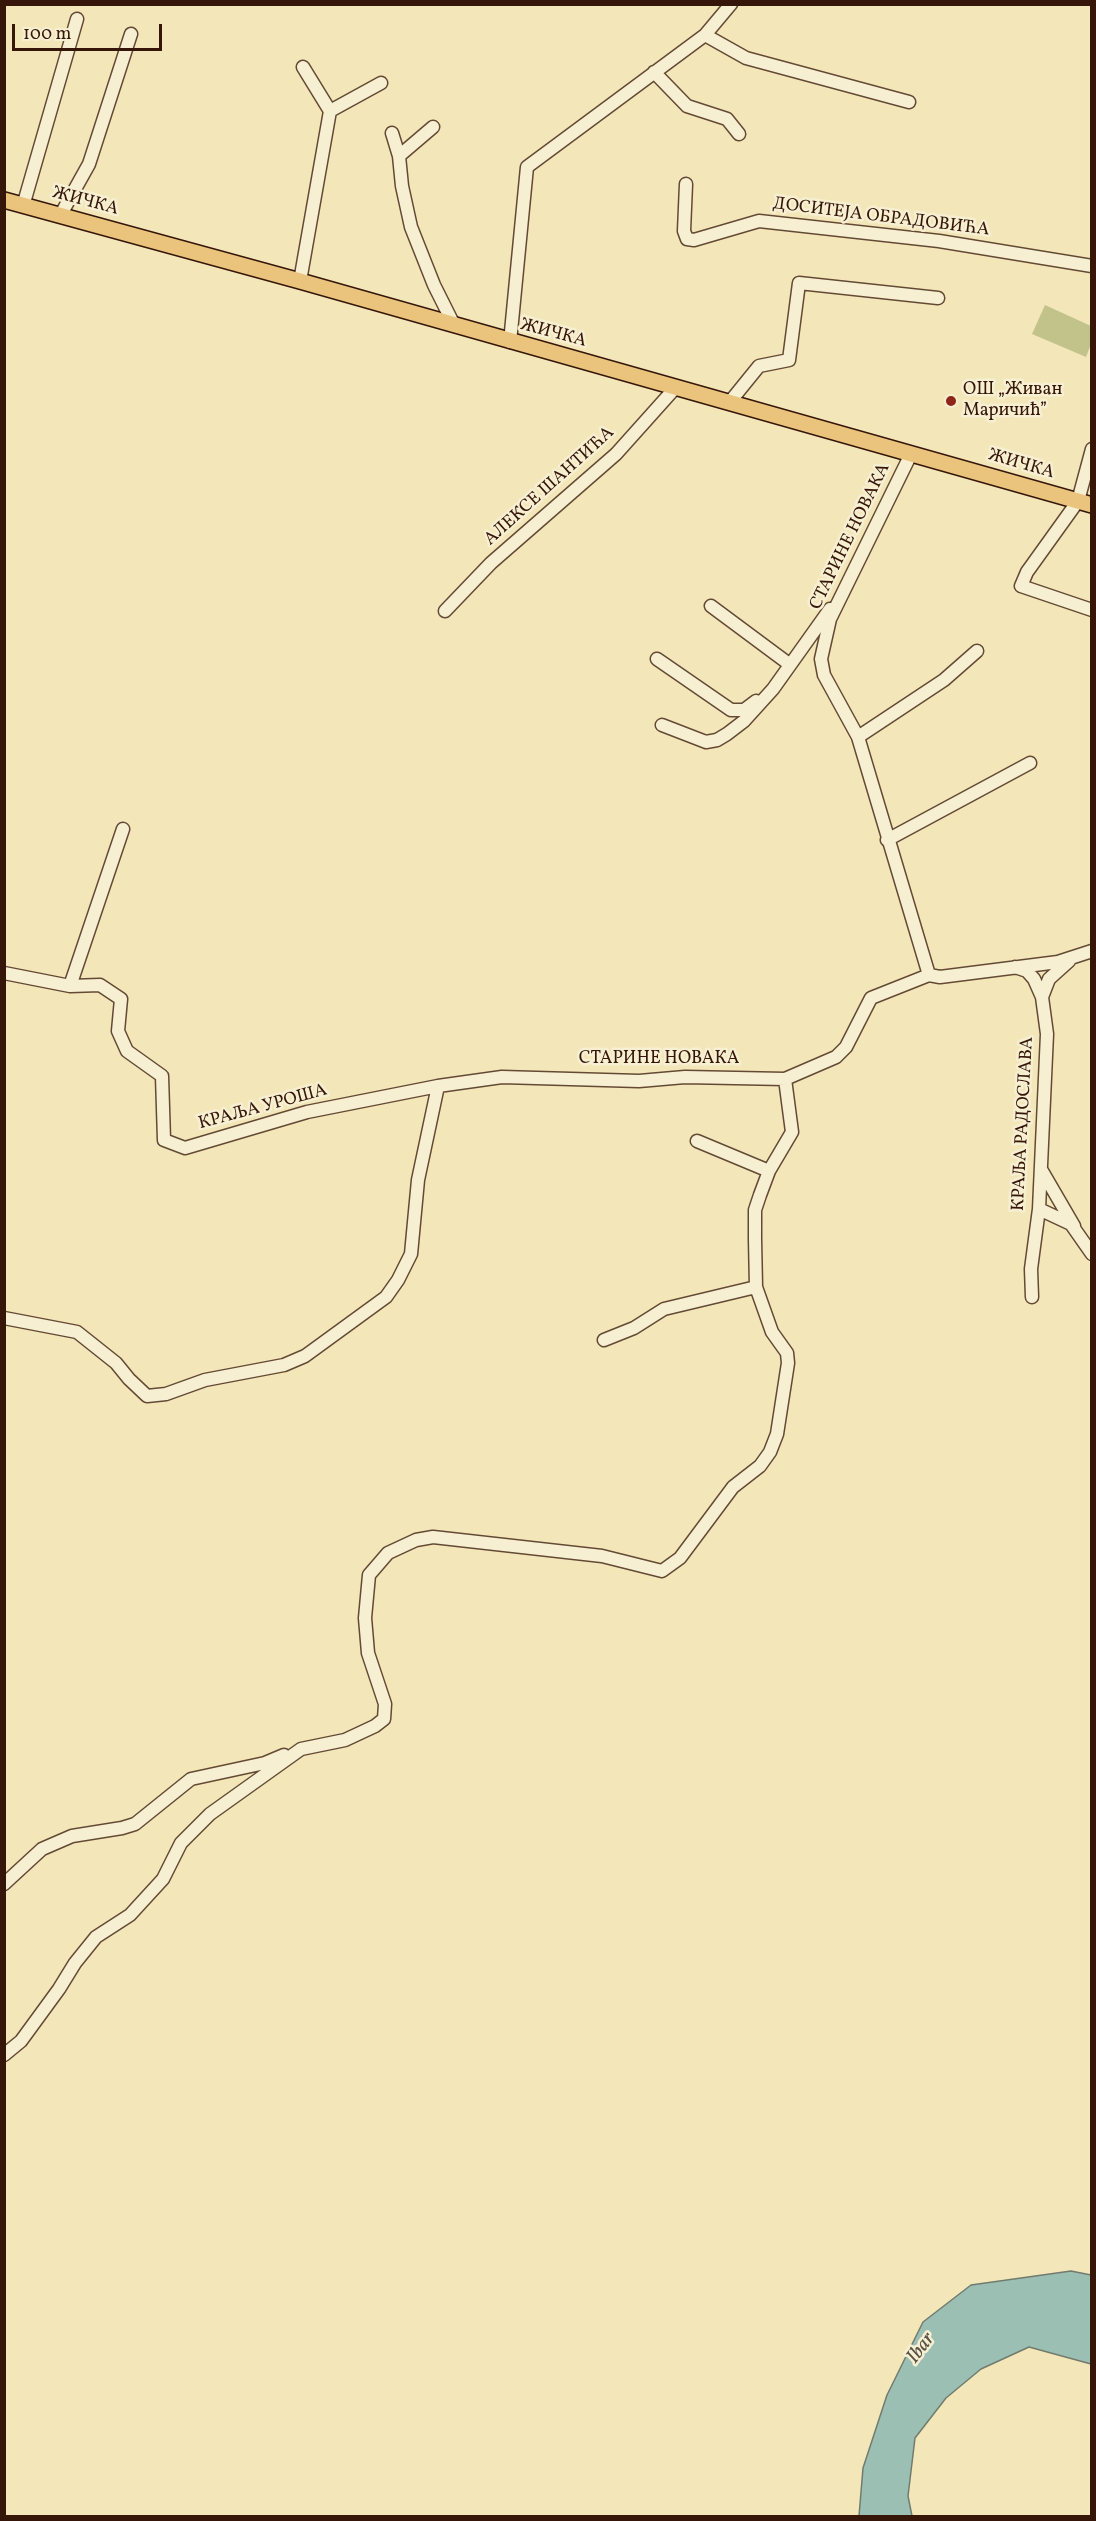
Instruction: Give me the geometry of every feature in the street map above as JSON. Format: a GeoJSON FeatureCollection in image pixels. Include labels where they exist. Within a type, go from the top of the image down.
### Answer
{"type":"FeatureCollection","features":[{"type":"Feature","properties":{"kind":"main road","name":"ЖИЧКА"},"geometry":{"type":"LineString","coordinates":[[4,200],[300,281],[1085,503]]}},
{"type":"Feature","properties":{"kind":"street"},"geometry":{"type":"LineString","coordinates":[[510,342],[527,167],[705,34],[731,4]]}},
{"type":"Feature","properties":{"kind":"street"},"geometry":{"type":"LineString","coordinates":[[23,206],[77,18]]}},
{"type":"Feature","properties":{"kind":"street"},"geometry":{"type":"LineString","coordinates":[[60,216],[89,164],[131,34]]}},
{"type":"Feature","properties":{"kind":"street"},"geometry":{"type":"LineString","coordinates":[[705,34],[746,58],[909,102]]}},
{"type":"Feature","properties":{"kind":"street"},"geometry":{"type":"LineString","coordinates":[[300,281],[330,111],[303,67]]}},
{"type":"Feature","properties":{"kind":"street"},"geometry":{"type":"LineString","coordinates":[[654,72],[687,106],[727,119],[739,134]]}},
{"type":"Feature","properties":{"kind":"street"},"geometry":{"type":"LineString","coordinates":[[330,111],[381,83]]}},
{"type":"Feature","properties":{"kind":"street"},"geometry":{"type":"LineString","coordinates":[[399,156],[433,127]]}},
{"type":"Feature","properties":{"kind":"street"},"geometry":{"type":"LineString","coordinates":[[392,133],[399,156],[402,186],[411,227],[434,285],[454,325]]}},
{"type":"Feature","properties":{"kind":"street","name":"ДОСИТЕЈА ОБРАДОВИЋА"},"geometry":{"type":"LineString","coordinates":[[686,184],[684,231],[687,239],[694,240],[759,221],[939,241],[1092,267]]}},
{"type":"Feature","properties":{"kind":"street"},"geometry":{"type":"LineString","coordinates":[[729,403],[759,366],[789,360],[800,283],[938,298]]}},
{"type":"Feature","properties":{"kind":"street","name":"АЛЕКСЕ ШАНТИЋА"},"geometry":{"type":"LineString","coordinates":[[445,611],[491,563],[616,454],[676,387]]}},
{"type":"Feature","properties":{"kind":"street"},"geometry":{"type":"LineString","coordinates":[[1092,449],[1085,503],[1027,572],[1021,586],[1092,610]]}},
{"type":"Feature","properties":{"kind":"street","name":"СТАРИНЕ НОВАКА"},"geometry":{"type":"LineString","coordinates":[[438,1086],[502,1077],[571,1077],[639,1081],[685,1077],[785,1079],[836,1057],[846,1047],[871,998],[929,975],[858,737],[824,675],[821,659],[830,619],[911,454]]}},
{"type":"Feature","properties":{"kind":"street"},"geometry":{"type":"LineString","coordinates":[[662,725],[706,742],[717,740],[744,722],[773,688],[842,593]]}},
{"type":"Feature","properties":{"kind":"street"},"geometry":{"type":"LineString","coordinates":[[711,606],[785,661]]}},
{"type":"Feature","properties":{"kind":"street"},"geometry":{"type":"LineString","coordinates":[[657,659],[731,710],[738,711],[751,706],[758,699],[802,638],[810,635]]}},
{"type":"Feature","properties":{"kind":"street"},"geometry":{"type":"LineString","coordinates":[[858,737],[944,680],[977,651]]}},
{"type":"Feature","properties":{"kind":"street"},"geometry":{"type":"LineString","coordinates":[[887,840],[1030,763]]}},
{"type":"Feature","properties":{"kind":"street"},"geometry":{"type":"LineString","coordinates":[[70,986],[123,829]]}},
{"type":"Feature","properties":{"kind":"street"},"geometry":{"type":"LineString","coordinates":[[929,975],[940,977],[1058,962],[1092,951]]}},
{"type":"Feature","properties":{"kind":"street"},"geometry":{"type":"LineString","coordinates":[[1042,997],[1049,979],[1075,957]]}},
{"type":"Feature","properties":{"kind":"street","name":"КРАЉА РАДОСЛАВА"},"geometry":{"type":"LineString","coordinates":[[1014,967],[1027,971],[1042,997],[1047,1034],[1039,1209],[1031,1269],[1032,1297]]}},
{"type":"Feature","properties":{"kind":"street","name":"КРАЉА УРОША"},"geometry":{"type":"LineString","coordinates":[[4,973],[70,986],[100,985],[121,999],[118,1030],[127,1051],[162,1076],[164,1140],[185,1148],[307,1112],[438,1086]]}},
{"type":"Feature","properties":{"kind":"street"},"geometry":{"type":"LineString","coordinates":[[4,1884],[42,1849],[72,1836],[135,1824],[190,1779],[265,1763],[301,1749],[345,1740],[375,1726],[384,1719],[385,1704],[368,1653],[365,1618],[369,1575],[388,1553],[416,1540],[433,1537],[602,1556],[662,1571],[680,1557],[733,1487],[760,1466],[770,1452],[782,1414],[788,1363],[787,1353],[772,1332],[756,1287],[755,1210],[769,1171],[792,1132],[785,1079]]}},
{"type":"Feature","properties":{"kind":"street"},"geometry":{"type":"LineString","coordinates":[[4,1318],[77,1332],[116,1363],[147,1396],[166,1394],[205,1380],[284,1365],[305,1356],[386,1297],[399,1280],[411,1254],[418,1180],[438,1086]]}},
{"type":"Feature","properties":{"kind":"street"},"geometry":{"type":"LineString","coordinates":[[697,1141],[769,1171]]}},
{"type":"Feature","properties":{"kind":"street"},"geometry":{"type":"LineString","coordinates":[[1041,1170],[1092,1254]]}},
{"type":"Feature","properties":{"kind":"street"},"geometry":{"type":"LineString","coordinates":[[1039,1209],[1063,1219],[1078,1232]]}},
{"type":"Feature","properties":{"kind":"street"},"geometry":{"type":"LineString","coordinates":[[604,1340],[634,1328],[664,1309],[756,1287]]}},
{"type":"Feature","properties":{"kind":"street"},"geometry":{"type":"LineString","coordinates":[[4,2055],[21,2041],[96,1937],[130,1915],[163,1879],[181,1843],[197,1826],[228,1799],[301,1749]]}},
{"type":"Feature","properties":{"kind":"green space"},"geometry":{"type":"Polygon","coordinates":[[[1045,305],[1091,326],[1091,344],[1086,357],[1032,334],[1045,305]]]}},
{"type":"Feature","properties":{"kind":"water","name":"Ibar"},"geometry":{"type":"Polygon","coordinates":[[[1071,2271],[1091,2275],[1091,2364],[1029,2347],[981,2369],[946,2398],[915,2438],[908,2496],[912,2516],[859,2516],[863,2468],[887,2395],[923,2322],[971,2285],[1071,2271]]]}},
{"type":"Feature","properties":{"kind":"place","name":"ОШ „Живан Маричић”"},"geometry":{"type":"Point","coordinates":[951,401]}}]}
